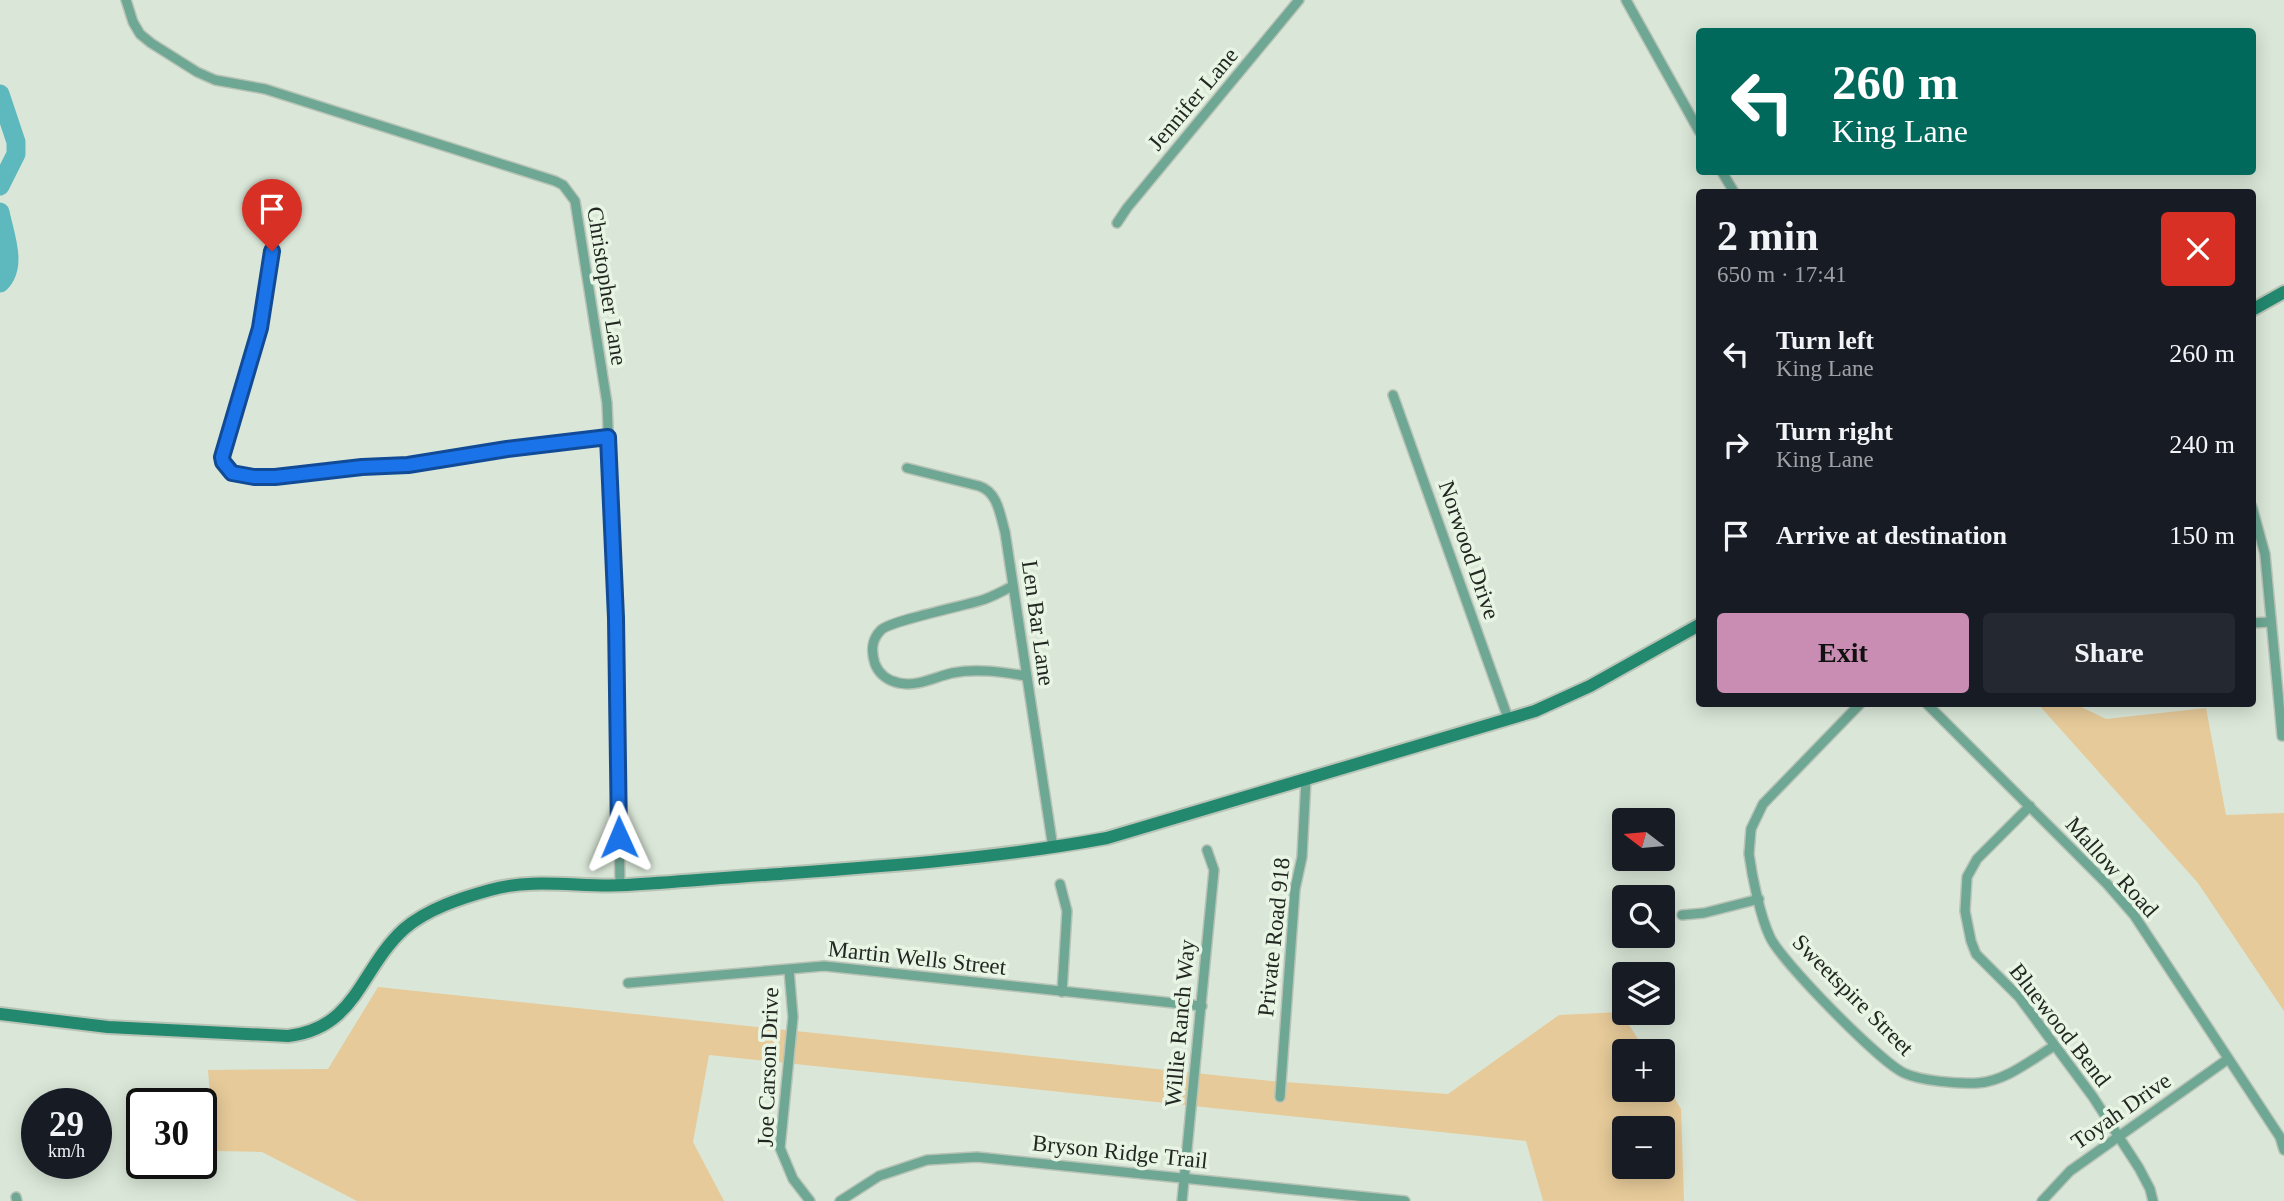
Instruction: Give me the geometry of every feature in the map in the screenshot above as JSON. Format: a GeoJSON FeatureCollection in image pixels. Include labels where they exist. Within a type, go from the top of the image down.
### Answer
{"type":"FeatureCollection","features":[{"type":"Feature","properties":{"kind":"street","name":"Christopher Lane"},"geometry":{"type":"LineString","coordinates":[[126,0],[133,22],[151,43],[215,80],[265,89],[555,181],[570,192],[576,205],[607,402],[616,618],[620,886]]}},
{"type":"Feature","properties":{"kind":"street","name":"Jennifer Lane"},"geometry":{"type":"LineString","coordinates":[[1117,223],[1126,208],[1299,0]]}},
{"type":"Feature","properties":{"kind":"street"},"geometry":{"type":"LineString","coordinates":[[1626,0],[1696,126]]}},
{"type":"Feature","properties":{"kind":"street"},"geometry":{"type":"LineString","coordinates":[[272,251],[260,328],[222,457],[232,473],[275,477],[362,467],[408,465],[507,449],[608,437]]}},
{"type":"Feature","properties":{"kind":"street"},"geometry":{"type":"LineString","coordinates":[[2256,308],[2284,292]]}},
{"type":"Feature","properties":{"kind":"street","name":"Norwood Drive"},"geometry":{"type":"LineString","coordinates":[[1393,395],[1508,718]]}},
{"type":"Feature","properties":{"kind":"street","name":"Len Bar Lane"},"geometry":{"type":"LineString","coordinates":[[907,468],[987,488],[994,496],[1005,532],[1053,848]]}},
{"type":"Feature","properties":{"kind":"street"},"geometry":{"type":"LineString","coordinates":[[2256,521],[2265,554],[2284,736]]}},
{"type":"Feature","properties":{"kind":"street"},"geometry":{"type":"LineString","coordinates":[[1013,586],[982,600],[883,627],[872,641],[873,657],[878,670],[886,678],[900,684],[920,682],[952,673],[982,671],[1027,676]]}},
{"type":"Feature","properties":{"kind":"street"},"geometry":{"type":"LineString","coordinates":[[2256,623],[2270,622]]}},
{"type":"Feature","properties":{"kind":"street"},"geometry":{"type":"LineString","coordinates":[[0,1014],[108,1027],[303,1035],[321,1028],[337,1017],[350,1003],[396,937],[414,921],[435,909],[474,895],[509,886],[545,883],[620,886],[845,869],[1053,848],[1107,838],[1535,711],[1590,686],[1696,627]]}},
{"type":"Feature","properties":{"kind":"street","name":"Sweetspire Street"},"geometry":{"type":"LineString","coordinates":[[1857,707],[1773,793],[1755,817],[1748,842],[1751,867],[1769,936],[1786,959],[1881,1058],[1905,1074],[1976,1083],[1989,1081],[2015,1070],[2054,1046]]}},
{"type":"Feature","properties":{"kind":"street","name":"Mallow Road"},"geometry":{"type":"LineString","coordinates":[[1930,707],[2107,884],[2134,915],[2280,1137],[2284,1150]]}},
{"type":"Feature","properties":{"kind":"street","name":"Private Road 918"},"geometry":{"type":"LineString","coordinates":[[1280,1097],[1295,890],[1302,857],[1306,779]]}},
{"type":"Feature","properties":{"kind":"street","name":"Bluewood Bend"},"geometry":{"type":"LineString","coordinates":[[2029,806],[1977,859],[1967,877],[1967,929],[1976,954],[2019,997],[2093,1097],[2150,1189],[2153,1201]]}},
{"type":"Feature","properties":{"kind":"street","name":"Willie Ranch Way"},"geometry":{"type":"LineString","coordinates":[[1182,1201],[1214,870],[1207,849]]}},
{"type":"Feature","properties":{"kind":"street"},"geometry":{"type":"LineString","coordinates":[[1060,884],[1067,911],[1062,992]]}},
{"type":"Feature","properties":{"kind":"street"},"geometry":{"type":"LineString","coordinates":[[1682,915],[1704,913],[1759,899]]}},
{"type":"Feature","properties":{"kind":"street","name":"Martin Wells Street"},"geometry":{"type":"LineString","coordinates":[[628,983],[824,966],[1202,1006]]}},
{"type":"Feature","properties":{"kind":"street","name":"Joe Carson Drive"},"geometry":{"type":"LineString","coordinates":[[789,970],[793,1017],[780,1149],[793,1179],[810,1201]]}},
{"type":"Feature","properties":{"kind":"street","name":"Toyah Drive"},"geometry":{"type":"LineString","coordinates":[[2042,1201],[2070,1171],[2228,1059]]}},
{"type":"Feature","properties":{"kind":"street","name":"Bryson Ridge Trail"},"geometry":{"type":"LineString","coordinates":[[840,1201],[879,1176],[928,1160],[977,1157],[1405,1201]]}},
{"type":"Feature","properties":{"kind":"shaded area"},"geometry":{"type":"Polygon","coordinates":[[[2041,707],[2081,707],[2106,719],[2206,708],[2226,815],[2284,813],[2284,1011],[2198,883],[2041,707]]]}},
{"type":"Feature","properties":{"kind":"shaded area"},"geometry":{"type":"Polygon","coordinates":[[[378,987],[1271,1081],[1448,1094],[1559,1015],[1612,1012],[1612,1025],[1629,1025],[1638,1039],[1612,1039],[1612,1102],[1675,1102],[1675,1099],[1681,1109],[1684,1201],[1543,1201],[1526,1141],[709,1055],[693,1142],[724,1201],[357,1201],[262,1152],[217,1151],[217,1088],[210,1088],[208,1070],[328,1069],[378,987]]]}},
{"type":"Feature","properties":{"kind":"waterway"},"geometry":{"type":"LineString","coordinates":[[0,94],[16,142],[16,154],[0,186]]}},
{"type":"Feature","properties":{"kind":"waterway"},"geometry":{"type":"LineString","coordinates":[[0,212],[9,259],[8,268],[0,283]]}},
{"type":"Feature","properties":{"kind":"route"},"geometry":{"type":"LineString","coordinates":[[272,251],[260,328],[222,457],[232,473],[275,477],[362,467],[408,465],[507,449],[608,437],[616,618],[619,837]]}}]}
